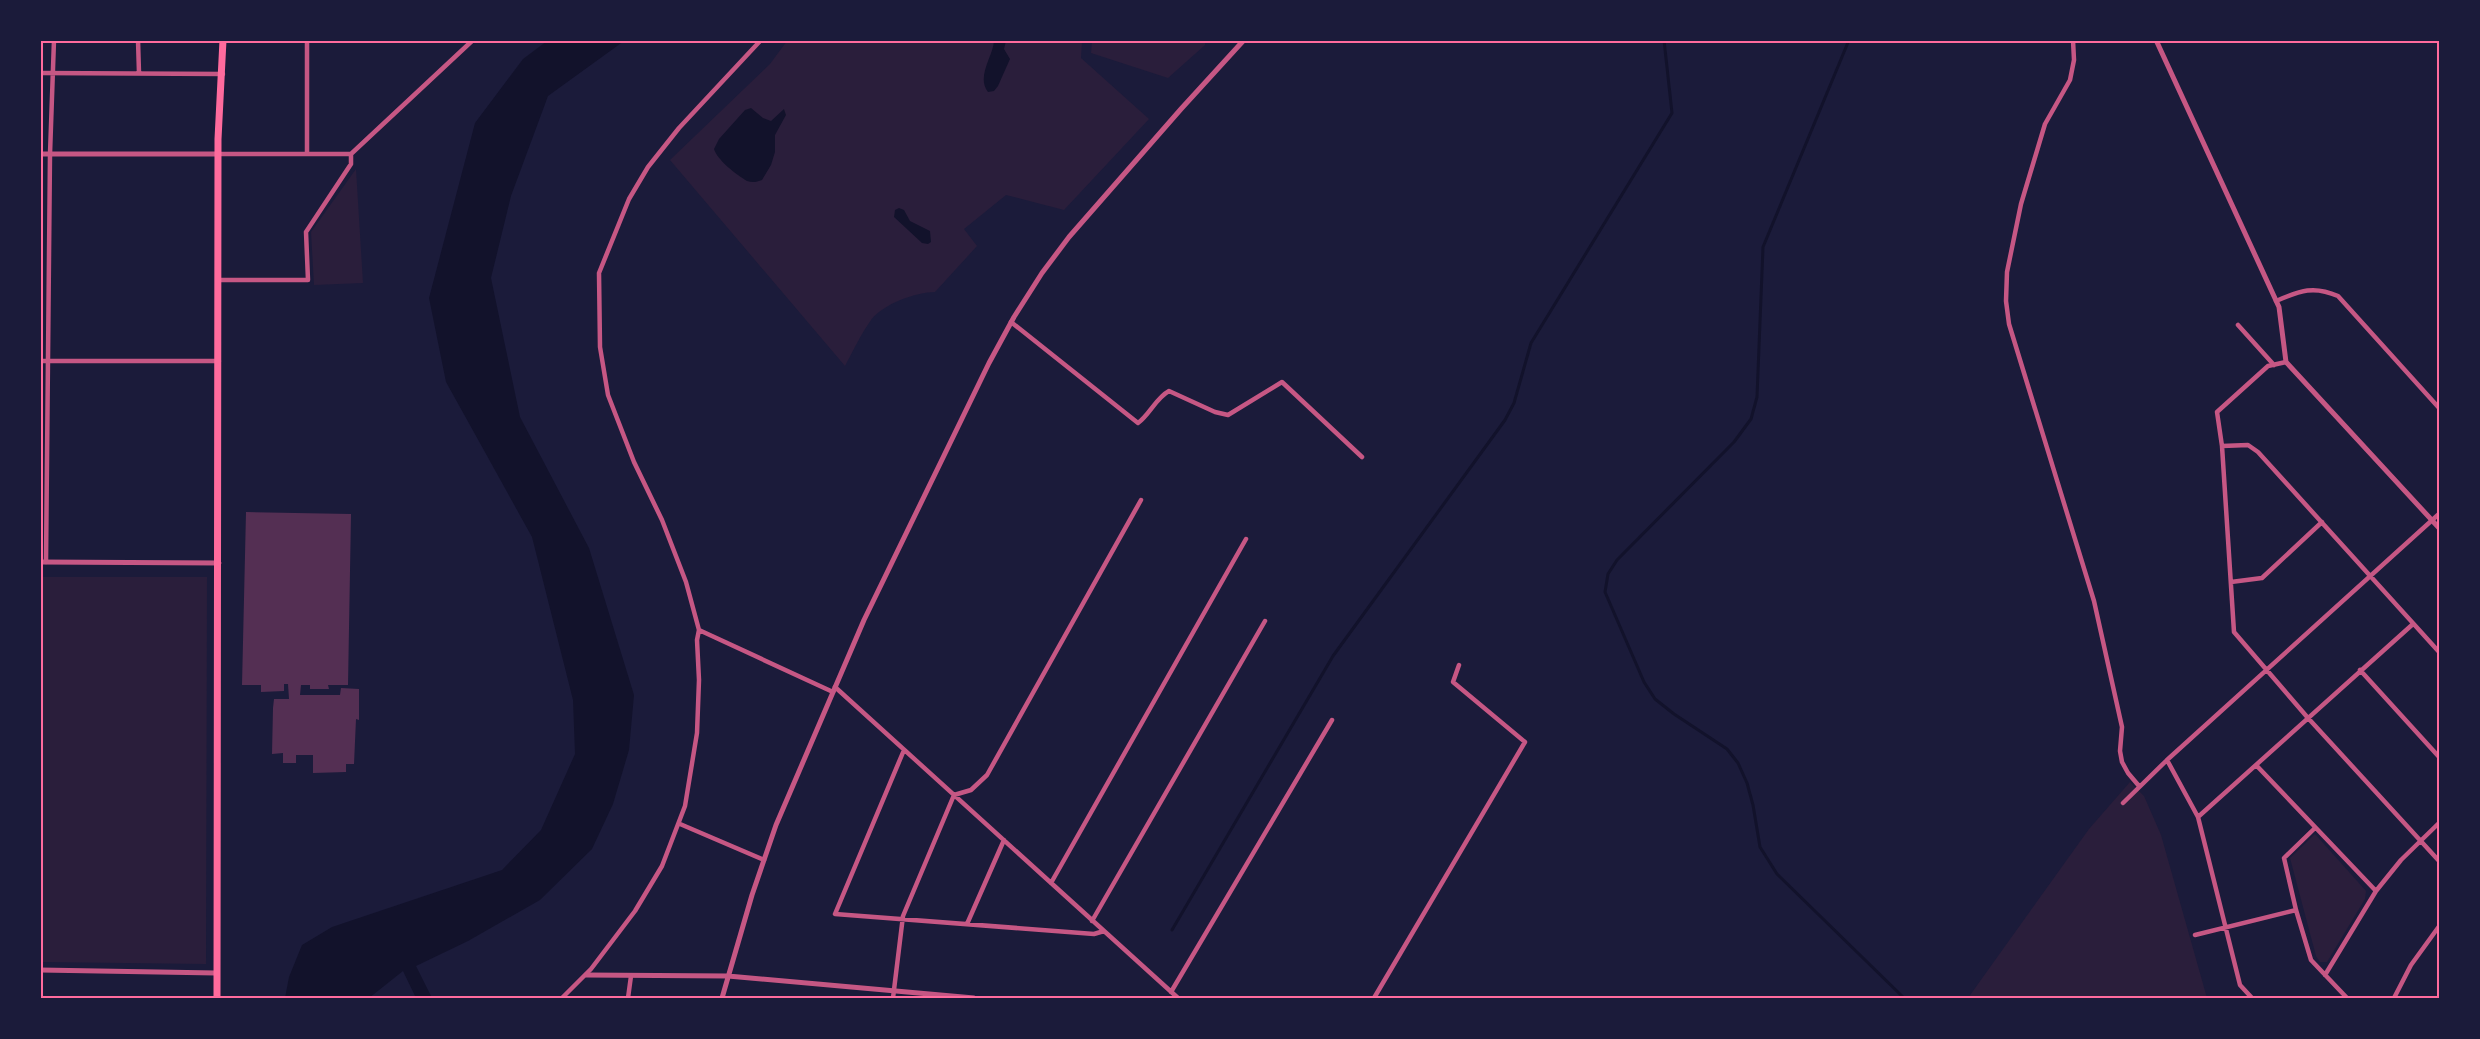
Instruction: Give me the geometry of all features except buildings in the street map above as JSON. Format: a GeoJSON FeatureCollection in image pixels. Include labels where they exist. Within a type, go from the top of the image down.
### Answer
{"type":"FeatureCollection","features":[{"type":"Feature","properties":{"kind":"highway"},"geometry":{"type":"LineString","coordinates":[[217,999],[218,154],[223,40]]}},
{"type":"Feature","properties":{"kind":"street"},"geometry":{"type":"LineString","coordinates":[[54,40],[43,562],[219,563]]}},
{"type":"Feature","properties":{"kind":"street"},"geometry":{"type":"LineString","coordinates":[[138,40],[138,73]]}},
{"type":"Feature","properties":{"kind":"street"},"geometry":{"type":"LineString","coordinates":[[307,40],[307,154]]}},
{"type":"Feature","properties":{"kind":"street"},"geometry":{"type":"LineString","coordinates":[[40,153],[351,154],[473,40]]}},
{"type":"Feature","properties":{"kind":"street"},"geometry":{"type":"LineString","coordinates":[[562,999],[586,975],[635,911],[662,866],[680,824],[698,733],[697,640],[699,630],[686,582],[662,520],[634,462],[608,395],[600,347],[599,273],[629,199],[648,167],[679,128],[760,40]]}},
{"type":"Feature","properties":{"kind":"street"},"geometry":{"type":"LineString","coordinates":[[722,999],[776,825],[864,620],[1011,322],[1042,273],[1069,237],[1244,40]]}},
{"type":"Feature","properties":{"kind":"street"},"geometry":{"type":"LineString","coordinates":[[2073,40],[2074,60],[2070,80],[2045,124],[2021,204],[2007,272],[2006,302],[2009,324],[2094,602],[2122,727],[2120,751],[2122,762],[2139,786]]}},
{"type":"Feature","properties":{"kind":"street"},"geometry":{"type":"LineString","coordinates":[[2156,40],[2277,302],[2286,362],[2439,529]]}},
{"type":"Feature","properties":{"kind":"street"},"geometry":{"type":"LineString","coordinates":[[40,73],[223,74]]}},
{"type":"Feature","properties":{"kind":"street"},"geometry":{"type":"LineString","coordinates":[[219,280],[308,280],[306,232],[351,164],[351,154]]}},
{"type":"Feature","properties":{"kind":"street"},"geometry":{"type":"LineString","coordinates":[[2277,302],[2300,292],[2319,289],[2338,296],[2439,409]]}},
{"type":"Feature","properties":{"kind":"street"},"geometry":{"type":"LineString","coordinates":[[1011,322],[1138,423],[1148,415],[1162,394],[1169,391],[1215,412],[1228,415],[1282,382],[1362,457]]}},
{"type":"Feature","properties":{"kind":"street"},"geometry":{"type":"LineString","coordinates":[[2238,325],[2274,365]]}},
{"type":"Feature","properties":{"kind":"street"},"geometry":{"type":"LineString","coordinates":[[40,361],[219,361]]}},
{"type":"Feature","properties":{"kind":"street"},"geometry":{"type":"LineString","coordinates":[[2286,362],[2268,366],[2217,412],[2222,446],[2234,632],[2308,718],[2439,862]]}},
{"type":"Feature","properties":{"kind":"street"},"geometry":{"type":"LineString","coordinates":[[2222,446],[2248,445],[2259,452],[2439,653]]}},
{"type":"Feature","properties":{"kind":"street"},"geometry":{"type":"LineString","coordinates":[[954,795],[971,790],[987,775],[1141,500]]}},
{"type":"Feature","properties":{"kind":"street"},"geometry":{"type":"LineString","coordinates":[[2123,803],[2167,760],[2439,513]]}},
{"type":"Feature","properties":{"kind":"street"},"geometry":{"type":"LineString","coordinates":[[2231,582],[2262,578],[2322,522]]}},
{"type":"Feature","properties":{"kind":"street"},"geometry":{"type":"LineString","coordinates":[[1051,883],[1246,539]]}},
{"type":"Feature","properties":{"kind":"street"},"geometry":{"type":"LineString","coordinates":[[1092,921],[1264,621]]}},
{"type":"Feature","properties":{"kind":"street"},"geometry":{"type":"LineString","coordinates":[[2198,817],[2413,624]]}},
{"type":"Feature","properties":{"kind":"street"},"geometry":{"type":"LineString","coordinates":[[699,630],[834,690],[904,750],[1178,999]]}},
{"type":"Feature","properties":{"kind":"street"},"geometry":{"type":"LineString","coordinates":[[1374,999],[1525,742],[1453,682],[1459,665]]}},
{"type":"Feature","properties":{"kind":"street"},"geometry":{"type":"LineString","coordinates":[[2360,670],[2439,758]]}},
{"type":"Feature","properties":{"kind":"street"},"geometry":{"type":"LineString","coordinates":[[1171,992],[1332,720]]}},
{"type":"Feature","properties":{"kind":"street"},"geometry":{"type":"LineString","coordinates":[[904,750],[836,914],[1094,934],[1104,931]]}},
{"type":"Feature","properties":{"kind":"street"},"geometry":{"type":"LineString","coordinates":[[2167,760],[2198,817],[2240,985],[2252,999]]}},
{"type":"Feature","properties":{"kind":"street"},"geometry":{"type":"LineString","coordinates":[[2256,765],[2376,891]]}},
{"type":"Feature","properties":{"kind":"street"},"geometry":{"type":"LineString","coordinates":[[893,999],[903,920],[954,795]]}},
{"type":"Feature","properties":{"kind":"street"},"geometry":{"type":"LineString","coordinates":[[2325,975],[2376,891],[2420,840],[2439,822]]}},
{"type":"Feature","properties":{"kind":"street"},"geometry":{"type":"LineString","coordinates":[[680,824],[764,860]]}},
{"type":"Feature","properties":{"kind":"street"},"geometry":{"type":"LineString","coordinates":[[2315,828],[2284,858],[2296,910],[2312,960],[2347,999]]}},
{"type":"Feature","properties":{"kind":"street"},"geometry":{"type":"LineString","coordinates":[[967,924],[1004,840]]}},
{"type":"Feature","properties":{"kind":"street"},"geometry":{"type":"LineString","coordinates":[[2195,935],[2296,910]]}},
{"type":"Feature","properties":{"kind":"street"},"geometry":{"type":"LineString","coordinates":[[2394,999],[2412,965],[2439,925]]}},
{"type":"Feature","properties":{"kind":"street"},"geometry":{"type":"LineString","coordinates":[[40,970],[216,973]]}},
{"type":"Feature","properties":{"kind":"street"},"geometry":{"type":"LineString","coordinates":[[586,975],[728,976],[974,999]]}},
{"type":"Feature","properties":{"kind":"street"},"geometry":{"type":"LineString","coordinates":[[628,999],[631,976]]}},
{"type":"Feature","properties":{"kind":"shaded area"},"geometry":{"type":"Polygon","coordinates":[[[1092,40],[1205,41],[1205,45],[1168,78],[1091,53],[1092,40]]]}},
{"type":"Feature","properties":{"kind":"shaded area"},"geometry":{"type":"Polygon","coordinates":[[[547,41],[624,41],[548,96],[511,196],[491,278],[520,417],[589,548],[634,695],[629,750],[613,804],[592,849],[540,900],[468,941],[416,966],[432,998],[416,998],[403,971],[369,998],[285,998],[289,977],[302,945],[332,927],[502,870],[541,830],[575,754],[573,700],[532,537],[446,382],[429,298],[475,123],[523,59],[547,41]]]}},
{"type":"Feature","properties":{"kind":"shaded area"},"geometry":{"type":"Polygon","coordinates":[[[787,41],[1082,41],[1081,58],[1149,119],[1064,210],[1006,195],[964,229],[977,246],[935,292],[900,300],[876,314],[845,366],[670,160],[770,64],[787,41]]]}},
{"type":"Feature","properties":{"kind":"shaded area"},"geometry":{"type":"Polygon","coordinates":[[[994,41],[1006,41],[1004,49],[1010,59],[998,86],[994,91],[988,92],[984,73],[994,41]]]}},
{"type":"Feature","properties":{"kind":"shaded area"},"geometry":{"type":"Polygon","coordinates":[[[751,108],[763,118],[771,121],[784,109],[786,115],[775,135],[775,152],[771,165],[762,180],[756,182],[747,181],[738,175],[719,158],[714,149],[719,139],[745,110],[751,108]]]}},
{"type":"Feature","properties":{"kind":"shaded area"},"geometry":{"type":"Polygon","coordinates":[[[356,169],[363,283],[314,285],[311,232],[356,169]]]}},
{"type":"Feature","properties":{"kind":"shaded area"},"geometry":{"type":"Polygon","coordinates":[[[899,208],[904,210],[910,221],[930,231],[931,242],[922,243],[894,217],[895,210],[899,208]]]}},
{"type":"Feature","properties":{"kind":"shaded area"},"geometry":{"type":"Polygon","coordinates":[[[41,577],[207,577],[206,964],[41,962],[41,577]]]}},
{"type":"Feature","properties":{"kind":"shaded area"},"geometry":{"type":"Polygon","coordinates":[[[2130,782],[2144,796],[2161,835],[2207,998],[1968,998],[2089,829],[2130,782]]]}},
{"type":"Feature","properties":{"kind":"shaded area"},"geometry":{"type":"Polygon","coordinates":[[[2315,834],[2366,891],[2365,899],[2327,962],[2320,962],[2316,956],[2290,858],[2315,834]]]}},
{"type":"Feature","properties":{"kind":"waterway"},"geometry":{"type":"LineString","coordinates":[[1172,930],[1333,656],[1505,420],[1514,403],[1531,343],[1672,113],[1664,40]]}},
{"type":"Feature","properties":{"kind":"waterway"},"geometry":{"type":"LineString","coordinates":[[1849,40],[1763,247],[1757,397],[1751,419],[1734,442],[1617,560],[1608,574],[1605,592],[1644,682],[1655,699],[1727,749],[1738,763],[1753,805],[1760,847],[1777,874],[1904,998]]}}]}
